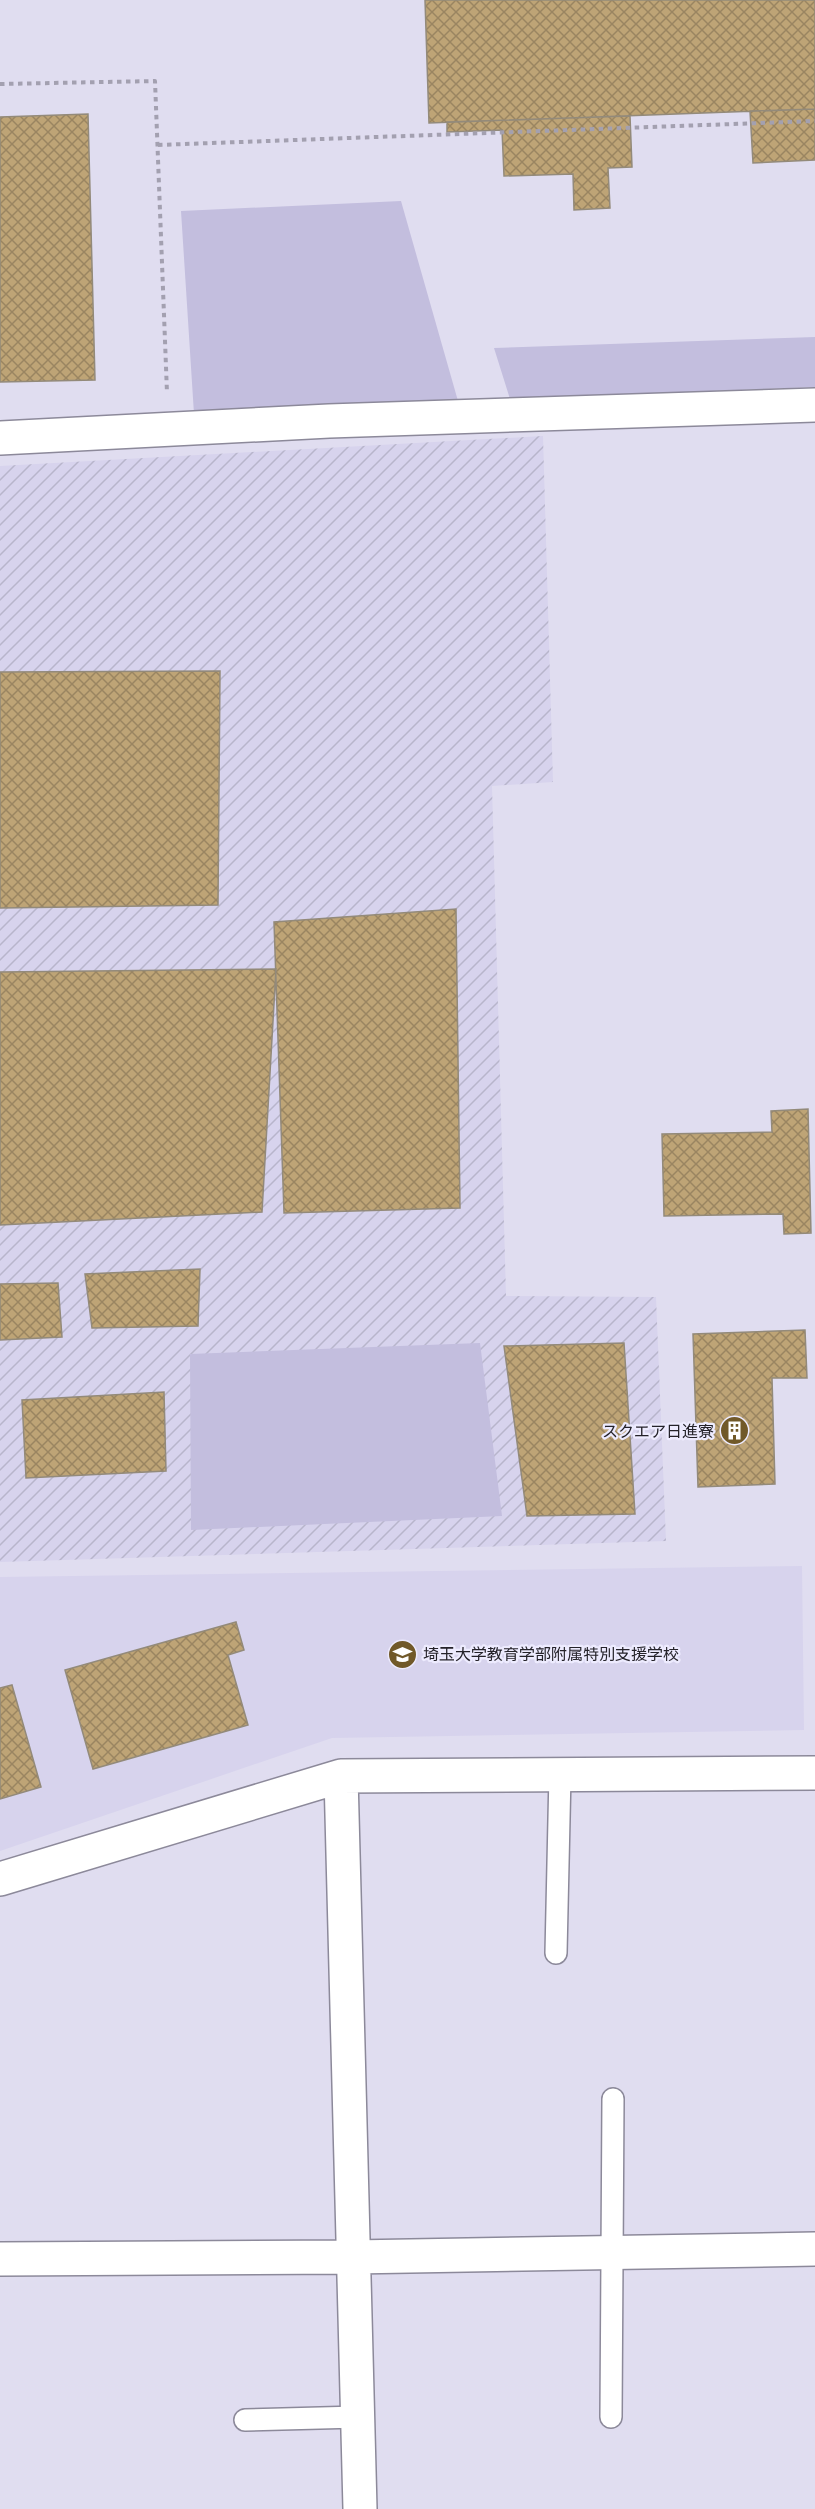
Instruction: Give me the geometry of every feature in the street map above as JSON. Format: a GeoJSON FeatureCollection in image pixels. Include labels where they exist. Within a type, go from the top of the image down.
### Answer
{"type":"FeatureCollection","features":[{"type":"Feature","properties":{"kind":"street"},"geometry":{"type":"LineString","coordinates":[[0,438],[341,421],[815,405]]}},
{"type":"Feature","properties":{"kind":"street"},"geometry":{"type":"LineString","coordinates":[[0,1879],[341,1776],[815,1773]]}},
{"type":"Feature","properties":{"kind":"street"},"geometry":{"type":"LineString","coordinates":[[341,1776],[360,2509]]}},
{"type":"Feature","properties":{"kind":"street"},"geometry":{"type":"LineString","coordinates":[[0,2259],[353,2257],[815,2248]]}},
{"type":"Feature","properties":{"kind":"lane"},"geometry":{"type":"LineString","coordinates":[[556,1953],[560,1774]]}},
{"type":"Feature","properties":{"kind":"lane"},"geometry":{"type":"LineString","coordinates":[[612,2417],[613,2099]]}},
{"type":"Feature","properties":{"kind":"lane"},"geometry":{"type":"LineString","coordinates":[[245,2420],[358,2417]]}},
{"type":"Feature","properties":{"kind":"path"},"geometry":{"type":"LineString","coordinates":[[0,84],[155,81],[168,429]]}},
{"type":"Feature","properties":{"kind":"path"},"geometry":{"type":"LineString","coordinates":[[158,145],[815,121]]}},
{"type":"Feature","properties":{"kind":"shaded area"},"geometry":{"type":"Polygon","coordinates":[[[401,201],[458,401],[194,414],[181,211],[401,201]]]}},
{"type":"Feature","properties":{"kind":"shaded area"},"geometry":{"type":"Polygon","coordinates":[[[815,337],[815,387],[510,399],[494,348],[815,337]]]}},
{"type":"Feature","properties":{"kind":"shaded area"},"geometry":{"type":"Polygon","coordinates":[[[543,436],[553,782],[492,786],[506,1296],[656,1297],[666,1541],[0,1562],[0,466],[543,436]]]}},
{"type":"Feature","properties":{"kind":"shaded area"},"geometry":{"type":"Polygon","coordinates":[[[480,1343],[502,1516],[191,1530],[190,1354],[480,1343]]]}},
{"type":"Feature","properties":{"kind":"shaded area","name":"埼玉大学教育学部附属特別支援学校"},"geometry":{"type":"Polygon","coordinates":[[[802,1566],[804,1730],[332,1738],[0,1851],[0,1577],[802,1566]]]}},
{"type":"Feature","properties":{"kind":"building"},"geometry":{"type":"Polygon","coordinates":[[[425,0],[815,0],[815,109],[429,123],[425,0]]]}},
{"type":"Feature","properties":{"kind":"building"},"geometry":{"type":"Polygon","coordinates":[[[815,109],[815,160],[753,163],[750,111],[815,109]]]}},
{"type":"Feature","properties":{"kind":"building"},"geometry":{"type":"Polygon","coordinates":[[[88,114],[95,380],[0,382],[0,117],[88,114]]]}},
{"type":"Feature","properties":{"kind":"building"},"geometry":{"type":"Polygon","coordinates":[[[630,116],[632,167],[608,168],[610,208],[574,210],[573,174],[504,176],[502,130],[447,132],[447,122],[630,116]]]}},
{"type":"Feature","properties":{"kind":"building"},"geometry":{"type":"Polygon","coordinates":[[[220,671],[218,905],[0,908],[0,672],[220,671]]]}},
{"type":"Feature","properties":{"kind":"building"},"geometry":{"type":"Polygon","coordinates":[[[456,909],[460,1208],[284,1213],[274,922],[456,909]]]}},
{"type":"Feature","properties":{"kind":"building"},"geometry":{"type":"Polygon","coordinates":[[[276,969],[262,1212],[0,1225],[0,972],[276,969]]]}},
{"type":"Feature","properties":{"kind":"building"},"geometry":{"type":"Polygon","coordinates":[[[808,1109],[811,1233],[784,1234],[783,1214],[664,1216],[662,1134],[772,1132],[771,1111],[808,1109]]]}},
{"type":"Feature","properties":{"kind":"building"},"geometry":{"type":"Polygon","coordinates":[[[200,1269],[198,1326],[92,1328],[85,1274],[200,1269]]]}},
{"type":"Feature","properties":{"kind":"building"},"geometry":{"type":"Polygon","coordinates":[[[58,1283],[62,1337],[0,1340],[0,1284],[58,1283]]]}},
{"type":"Feature","properties":{"kind":"building","name":"スクエア日進寮"},"geometry":{"type":"Polygon","coordinates":[[[805,1330],[807,1378],[772,1378],[775,1484],[698,1487],[693,1334],[805,1330]]]}},
{"type":"Feature","properties":{"kind":"building"},"geometry":{"type":"Polygon","coordinates":[[[624,1343],[635,1514],[527,1516],[504,1346],[624,1343]]]}},
{"type":"Feature","properties":{"kind":"building"},"geometry":{"type":"Polygon","coordinates":[[[164,1392],[166,1471],[26,1478],[22,1400],[164,1392]]]}},
{"type":"Feature","properties":{"kind":"building"},"geometry":{"type":"Polygon","coordinates":[[[236,1622],[244,1650],[228,1655],[248,1725],[93,1769],[65,1670],[236,1622]]]}},
{"type":"Feature","properties":{"kind":"building"},"geometry":{"type":"Polygon","coordinates":[[[12,1685],[41,1787],[0,1799],[0,1688],[12,1685]]]}},
{"type":"Feature","properties":{"kind":"place","name":"スクエア日進寮"},"geometry":{"type":"Point","coordinates":[735,1431]}},
{"type":"Feature","properties":{"kind":"place","name":"埼玉大学教育学部附属特別支援学校"},"geometry":{"type":"Point","coordinates":[402,1654]}}]}
